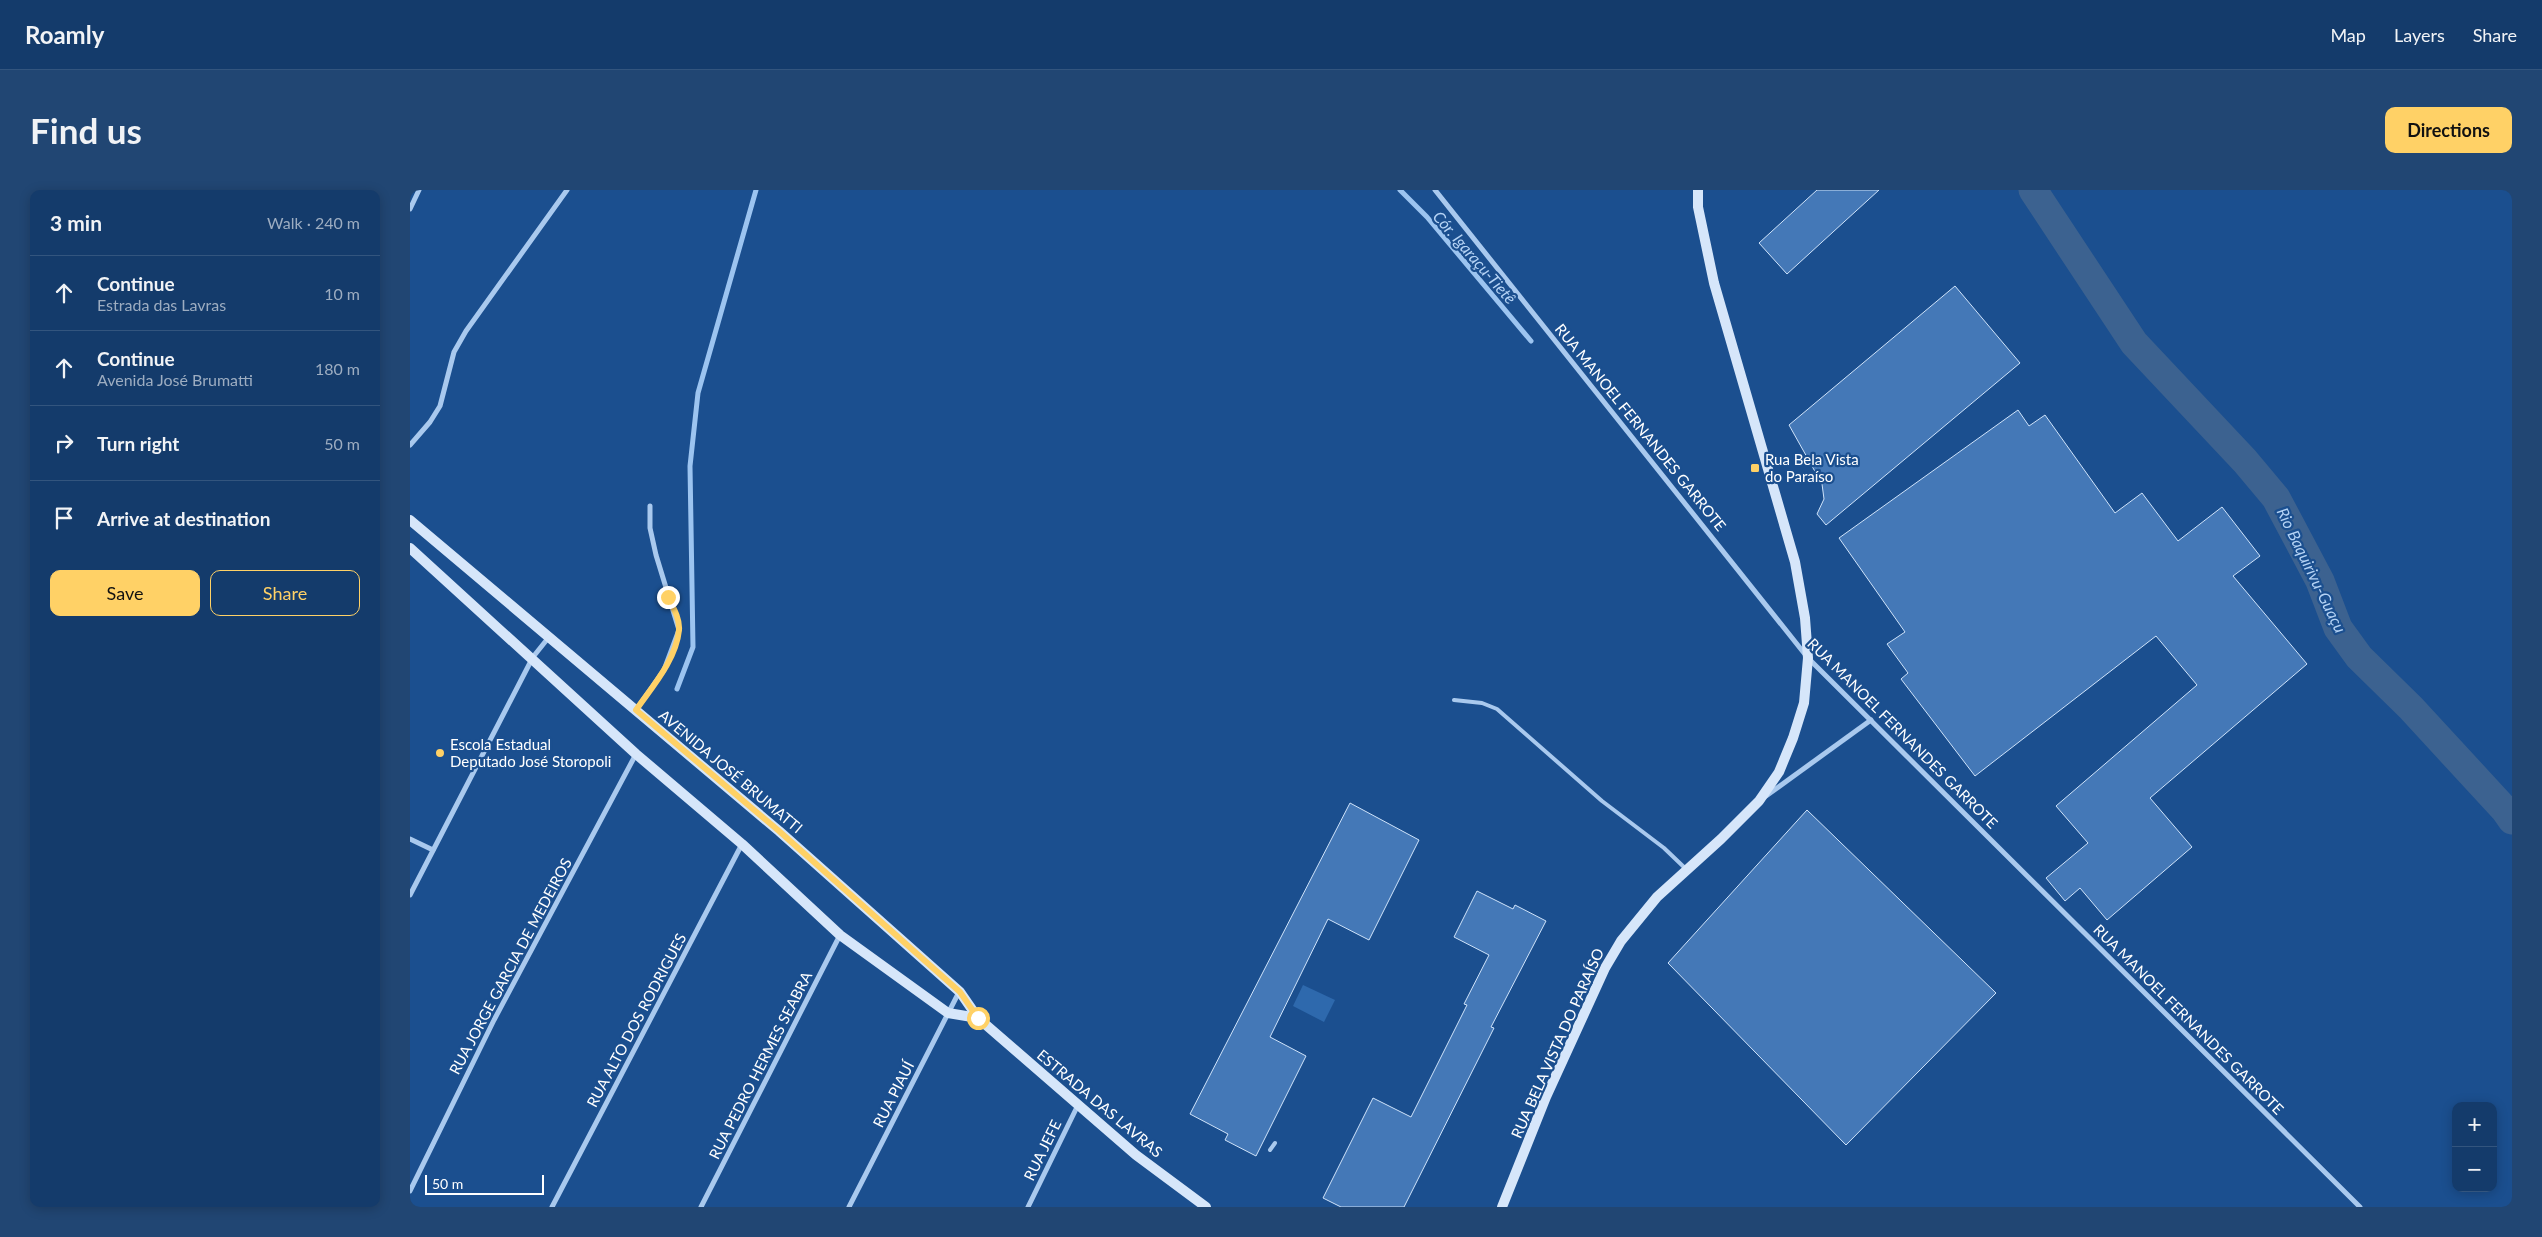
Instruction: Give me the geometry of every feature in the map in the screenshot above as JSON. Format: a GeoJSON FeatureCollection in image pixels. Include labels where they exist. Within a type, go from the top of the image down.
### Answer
{"type":"FeatureCollection","features":[{"type":"Feature","properties":{"kind":"main road","name":"RUA BELA VISTA DO PARAÍSO"},"geometry":{"type":"LineString","coordinates":[[1502,1207],[1546,1097],[1604,968],[1621,941],[1656,897],[1759,801],[1778,772],[1793,738],[1804,703],[1808,658],[1805,618],[1795,562],[1714,283],[1698,207],[1698,190]]}},
{"type":"Feature","properties":{"kind":"main road","name":"AVENIDA JOSÉ BRUMATTI"},"geometry":{"type":"LineString","coordinates":[[410,520],[779,831],[960,992]]}},
{"type":"Feature","properties":{"kind":"main road"},"geometry":{"type":"LineString","coordinates":[[410,548],[533,657],[636,754],[742,844],[840,935],[948,1013],[978,1018]]}},
{"type":"Feature","properties":{"kind":"main road","name":"ESTRADA DAS LAVRAS"},"geometry":{"type":"LineString","coordinates":[[960,992],[978,1018],[1136,1155],[1206,1207]]}},
{"type":"Feature","properties":{"kind":"street"},"geometry":{"type":"LineString","coordinates":[[410,209],[419,190]]}},
{"type":"Feature","properties":{"kind":"street"},"geometry":{"type":"LineString","coordinates":[[410,445],[430,422],[440,406],[454,352],[466,331],[567,190]]}},
{"type":"Feature","properties":{"kind":"street","name":"RUA MANOEL FERNANDES GARROTE"},"geometry":{"type":"LineString","coordinates":[[1435,190],[1808,658],[2360,1207]]}},
{"type":"Feature","properties":{"kind":"street"},"geometry":{"type":"LineString","coordinates":[[636,710],[664,670],[674,648],[679,630],[676,614],[662,582],[650,528],[650,506]]}},
{"type":"Feature","properties":{"kind":"street"},"geometry":{"type":"LineString","coordinates":[[410,895],[533,657],[548,637]]}},
{"type":"Feature","properties":{"kind":"street"},"geometry":{"type":"LineString","coordinates":[[1759,801],[1871,720]]}},
{"type":"Feature","properties":{"kind":"street","name":"RUA JORGE GARCIA DE MEDEIROS"},"geometry":{"type":"LineString","coordinates":[[410,1191],[494,1020],[636,754]]}},
{"type":"Feature","properties":{"kind":"street"},"geometry":{"type":"LineString","coordinates":[[410,839],[433,850]]}},
{"type":"Feature","properties":{"kind":"street","name":"RUA ALTO DOS RODRIGUES"},"geometry":{"type":"LineString","coordinates":[[552,1207],[742,844]]}},
{"type":"Feature","properties":{"kind":"street","name":"RUA PEDRO HERMES SEABRA"},"geometry":{"type":"LineString","coordinates":[[701,1207],[840,935]]}},
{"type":"Feature","properties":{"kind":"street","name":"RUA PIAUÍ"},"geometry":{"type":"LineString","coordinates":[[849,1207],[960,992]]}},
{"type":"Feature","properties":{"kind":"street","name":"RUA JEFE"},"geometry":{"type":"LineString","coordinates":[[1028,1207],[1078,1105]]}},
{"type":"Feature","properties":{"kind":"lane"},"geometry":{"type":"LineString","coordinates":[[1454,700],[1482,703],[1497,709],[1602,801],[1664,848],[1687,870]]}},
{"type":"Feature","properties":{"kind":"lane"},"geometry":{"type":"LineString","coordinates":[[1270,1150],[1275,1143]]}},
{"type":"Feature","properties":{"kind":"shaded area"},"geometry":{"type":"Polygon","coordinates":[[[1303,985],[1335,1000],[1324,1022],[1293,1006],[1303,985]]]}},
{"type":"Feature","properties":{"kind":"building"},"geometry":{"type":"Polygon","coordinates":[[[1817,190],[1879,190],[1787,274],[1759,243],[1817,190]]]}},
{"type":"Feature","properties":{"kind":"building"},"geometry":{"type":"Polygon","coordinates":[[[1955,286],[2020,363],[1826,525],[1817,514],[1824,499],[1822,484],[1789,425],[1955,286]]]}},
{"type":"Feature","properties":{"kind":"building"},"geometry":{"type":"Polygon","coordinates":[[[2018,410],[2029,426],[2045,415],[2115,513],[2142,493],[2178,541],[2222,507],[2260,556],[2233,576],[2307,664],[2150,798],[2192,847],[2107,920],[2080,888],[2065,901],[2046,878],[2088,843],[2056,806],[2197,685],[2156,636],[1975,776],[1901,679],[1908,673],[1887,644],[1905,632],[1839,538],[2018,410]]]}},
{"type":"Feature","properties":{"kind":"building"},"geometry":{"type":"Polygon","coordinates":[[[1350,803],[1419,840],[1369,940],[1328,919],[1270,1037],[1306,1056],[1256,1156],[1225,1140],[1228,1134],[1190,1114],[1350,803]]]}},
{"type":"Feature","properties":{"kind":"building"},"geometry":{"type":"Polygon","coordinates":[[[1807,810],[1996,993],[1846,1145],[1668,963],[1807,810]]]}},
{"type":"Feature","properties":{"kind":"building"},"geometry":{"type":"Polygon","coordinates":[[[1477,891],[1513,909],[1515,905],[1546,921],[1491,1027],[1494,1028],[1404,1207],[1341,1207],[1323,1198],[1373,1098],[1411,1117],[1467,1005],[1464,1004],[1489,955],[1454,937],[1477,891]]]}},
{"type":"Feature","properties":{"kind":"waterway"},"geometry":{"type":"LineString","coordinates":[[677,689],[693,647],[690,466],[698,393],[756,190]]}},
{"type":"Feature","properties":{"kind":"waterway","name":"Cór. Igaraçu-Tietê"},"geometry":{"type":"LineString","coordinates":[[1400,190],[1427,217],[1531,341]]}},
{"type":"Feature","properties":{"kind":"waterway","name":"Rio Baquirivu-Guaçu"},"geometry":{"type":"LineString","coordinates":[[2033,190],[2134,343],[2245,461],[2276,498],[2320,581],[2338,628],[2359,657],[2411,708],[2512,820]]}},
{"type":"Feature","properties":{"kind":"place","name":"Rua Bela Vista do Paraíso"},"geometry":{"type":"Point","coordinates":[1755,468]}},
{"type":"Feature","properties":{"kind":"place","name":"Escola Estadual Deputado José Storopoli"},"geometry":{"type":"Point","coordinates":[440,753]}},
{"type":"Feature","properties":{"kind":"route"},"geometry":{"type":"LineString","coordinates":[[668,597],[676,614],[679,630],[674,648],[664,670],[636,710],[779,831],[960,992],[978,1018]]}}]}
